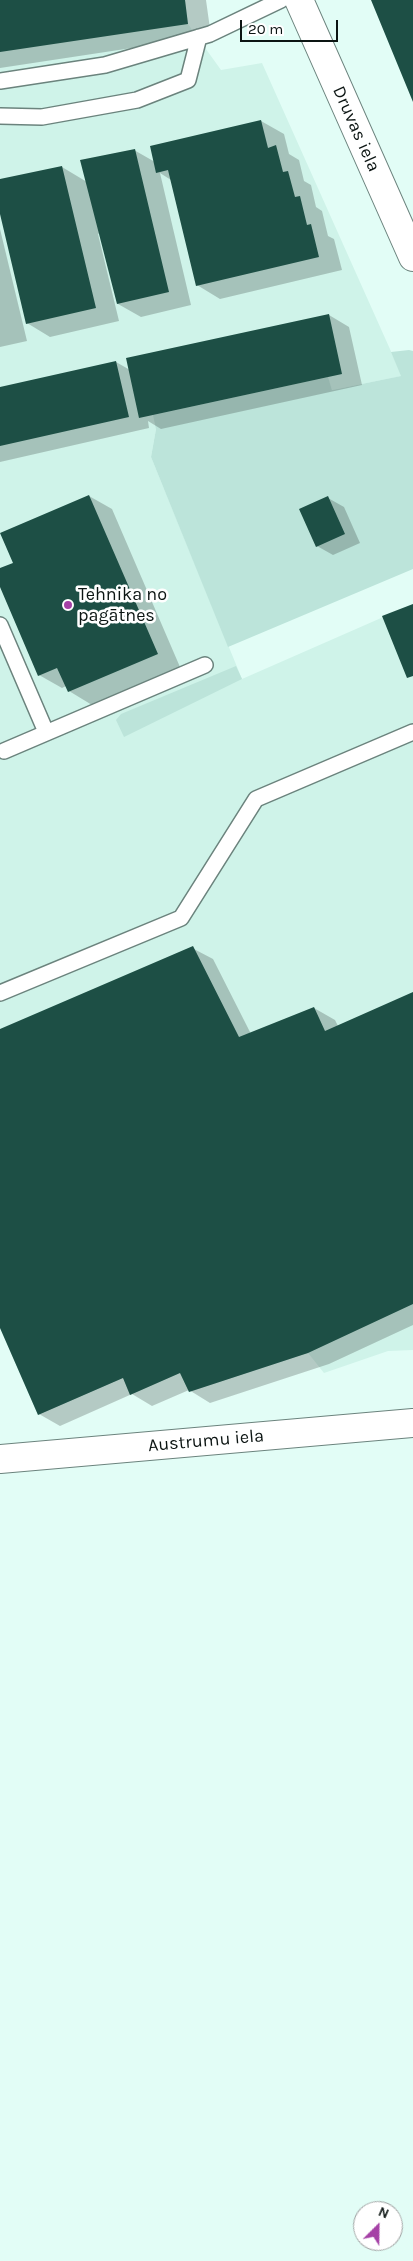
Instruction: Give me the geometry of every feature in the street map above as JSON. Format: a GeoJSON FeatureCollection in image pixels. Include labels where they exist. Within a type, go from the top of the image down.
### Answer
{"type":"FeatureCollection","features":[{"type":"Feature","properties":{"kind":"street","name":"Druvas iela"},"geometry":{"type":"LineString","coordinates":[[299,0],[413,257]]}},
{"type":"Feature","properties":{"kind":"street","name":"Austrumu iela"},"geometry":{"type":"LineString","coordinates":[[0,1459],[413,1422]]}},
{"type":"Feature","properties":{"kind":"lane"},"geometry":{"type":"LineString","coordinates":[[0,81],[105,65],[199,38],[281,0]]}},
{"type":"Feature","properties":{"kind":"lane"},"geometry":{"type":"LineString","coordinates":[[0,116],[42,117],[137,100],[188,80],[199,38]]}},
{"type":"Feature","properties":{"kind":"lane"},"geometry":{"type":"LineString","coordinates":[[0,625],[46,732]]}},
{"type":"Feature","properties":{"kind":"lane"},"geometry":{"type":"LineString","coordinates":[[4,751],[205,665]]}},
{"type":"Feature","properties":{"kind":"lane"},"geometry":{"type":"LineString","coordinates":[[0,993],[181,918],[256,799],[413,732]]}},
{"type":"Feature","properties":{"kind":"shaded area"},"geometry":{"type":"Polygon","coordinates":[[[0,0],[185,0],[188,24],[221,70],[262,63],[402,376],[332,390],[327,377],[156,429],[151,457],[242,679],[413,604],[413,1350],[388,1351],[324,1373],[308,1353],[189,1392],[180,1373],[130,1395],[123,1378],[38,1415],[0,1328],[0,0]]]}},
{"type":"Feature","properties":{"kind":"shaded area"},"geometry":{"type":"Polygon","coordinates":[[[413,351],[413,569],[228,647],[151,457],[156,429],[153,415],[328,377],[332,390],[401,376],[391,352],[413,351]]]}},
{"type":"Feature","properties":{"kind":"shaded area"},"geometry":{"type":"Polygon","coordinates":[[[236,666],[242,679],[124,737],[116,720],[121,714],[236,666]]]}},
{"type":"Feature","properties":{"kind":"building"},"geometry":{"type":"Polygon","coordinates":[[[0,0],[185,0],[188,24],[0,52],[0,0]]]}},
{"type":"Feature","properties":{"kind":"building"},"geometry":{"type":"Polygon","coordinates":[[[371,0],[413,0],[413,102],[371,0]]]}},
{"type":"Feature","properties":{"kind":"building"},"geometry":{"type":"Polygon","coordinates":[[[261,120],[268,148],[276,145],[283,172],[288,171],[295,197],[300,196],[307,225],[311,224],[319,257],[196,286],[168,170],[156,173],[150,146],[261,120]]]}},
{"type":"Feature","properties":{"kind":"building"},"geometry":{"type":"Polygon","coordinates":[[[135,149],[169,292],[117,304],[80,160],[135,149]]]}},
{"type":"Feature","properties":{"kind":"building"},"geometry":{"type":"Polygon","coordinates":[[[62,166],[96,308],[26,324],[0,214],[0,179],[62,166]]]}},
{"type":"Feature","properties":{"kind":"building"},"geometry":{"type":"Polygon","coordinates":[[[329,314],[342,374],[139,418],[126,358],[329,314]]]}},
{"type":"Feature","properties":{"kind":"building"},"geometry":{"type":"Polygon","coordinates":[[[116,361],[129,417],[0,446],[0,387],[116,361]]]}},
{"type":"Feature","properties":{"kind":"building","name":"Tehnika no pagātnes"},"geometry":{"type":"Polygon","coordinates":[[[89,495],[158,654],[68,692],[57,668],[38,676],[0,587],[0,568],[13,563],[0,533],[89,495]]]}},
{"type":"Feature","properties":{"kind":"building"},"geometry":{"type":"Polygon","coordinates":[[[328,496],[345,534],[316,547],[299,509],[328,496]]]}},
{"type":"Feature","properties":{"kind":"building"},"geometry":{"type":"Polygon","coordinates":[[[413,604],[413,676],[407,678],[382,616],[413,604]]]}},
{"type":"Feature","properties":{"kind":"building"},"geometry":{"type":"Polygon","coordinates":[[[193,946],[239,1037],[314,1007],[325,1031],[413,992],[413,1304],[308,1353],[189,1392],[180,1373],[130,1395],[123,1378],[38,1415],[0,1328],[0,1029],[193,946]]]}},
{"type":"Feature","properties":{"kind":"place","name":"Tehnika no pagātnes"},"geometry":{"type":"Point","coordinates":[68,605]}}]}
